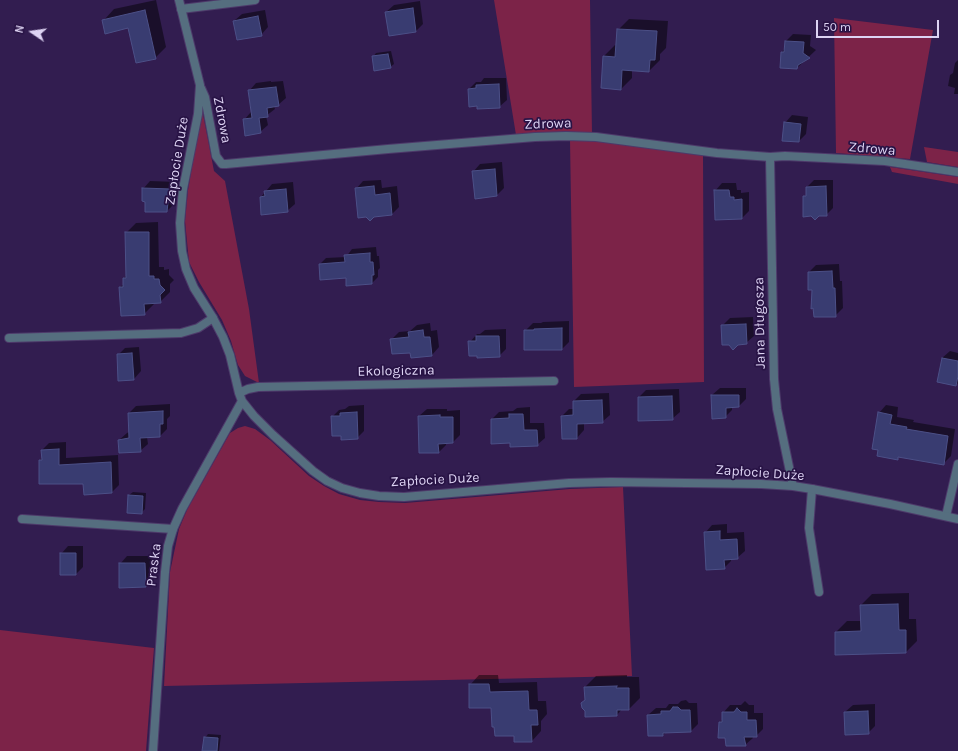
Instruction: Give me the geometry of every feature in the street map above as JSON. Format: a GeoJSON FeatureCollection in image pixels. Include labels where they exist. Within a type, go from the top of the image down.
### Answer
{"type":"FeatureCollection","features":[{"type":"Feature","properties":{"kind":"street","name":"Zapłocie Duże"},"geometry":{"type":"LineString","coordinates":[[179,0],[200,85],[196,127],[183,189],[180,223],[182,251],[186,269],[194,288],[213,318],[230,355],[241,397],[264,426],[327,481],[342,488],[360,493],[379,496],[404,497],[569,483],[715,483],[793,486],[890,504],[958,519]]}},
{"type":"Feature","properties":{"kind":"street"},"geometry":{"type":"LineString","coordinates":[[181,10],[254,0]]}},
{"type":"Feature","properties":{"kind":"street","name":"Zdrowa"},"geometry":{"type":"LineString","coordinates":[[200,85],[205,97],[216,156],[222,164],[535,137],[566,136],[596,137],[717,153],[770,157],[785,156],[885,161],[958,172]]}},
{"type":"Feature","properties":{"kind":"street","name":"Jana Długosza"},"geometry":{"type":"LineString","coordinates":[[770,157],[774,380],[777,409],[793,486]]}},
{"type":"Feature","properties":{"kind":"street"},"geometry":{"type":"LineString","coordinates":[[9,338],[182,333],[198,328],[213,318]]}},
{"type":"Feature","properties":{"kind":"street","name":"Ekologiczna"},"geometry":{"type":"LineString","coordinates":[[241,397],[248,389],[263,387],[554,381]]}},
{"type":"Feature","properties":{"kind":"street","name":"Praska"},"geometry":{"type":"LineString","coordinates":[[153,751],[168,546],[182,508],[241,397]]}},
{"type":"Feature","properties":{"kind":"street"},"geometry":{"type":"LineString","coordinates":[[946,516],[958,464]]}},
{"type":"Feature","properties":{"kind":"street"},"geometry":{"type":"LineString","coordinates":[[812,490],[809,528],[819,592]]}},
{"type":"Feature","properties":{"kind":"street"},"geometry":{"type":"LineString","coordinates":[[22,519],[173,529]]}},
{"type":"Feature","properties":{"kind":"shaded area"},"geometry":{"type":"Polygon","coordinates":[[[494,0],[590,0],[592,134],[516,135],[494,0]]]}},
{"type":"Feature","properties":{"kind":"shaded area"},"geometry":{"type":"Polygon","coordinates":[[[834,18],[933,30],[910,159],[836,153],[834,18]]]}},
{"type":"Feature","properties":{"kind":"shaded area"},"geometry":{"type":"Polygon","coordinates":[[[202,109],[214,171],[225,181],[249,309],[259,383],[245,376],[238,365],[231,341],[222,320],[189,262],[185,221],[188,190],[202,109]]]}},
{"type":"Feature","properties":{"kind":"shaded area"},"geometry":{"type":"Polygon","coordinates":[[[570,140],[596,141],[703,154],[704,382],[574,387],[570,140]]]}},
{"type":"Feature","properties":{"kind":"shaded area"},"geometry":{"type":"Polygon","coordinates":[[[924,147],[958,152],[958,167],[927,162],[924,147]]]}},
{"type":"Feature","properties":{"kind":"shaded area"},"geometry":{"type":"Polygon","coordinates":[[[890,167],[958,177],[958,184],[892,172],[890,167]]]}},
{"type":"Feature","properties":{"kind":"shaded area"},"geometry":{"type":"Polygon","coordinates":[[[245,426],[255,429],[270,440],[309,476],[324,486],[339,494],[360,500],[405,503],[570,489],[623,487],[632,676],[164,686],[170,572],[179,529],[187,510],[230,433],[245,426]]]}},
{"type":"Feature","properties":{"kind":"shaded area"},"geometry":{"type":"Polygon","coordinates":[[[0,630],[154,648],[146,751],[0,751],[0,630]]]}},
{"type":"Feature","properties":{"kind":"building"},"geometry":{"type":"Polygon","coordinates":[[[413,8],[416,32],[389,36],[385,12],[413,8]]]}},
{"type":"Feature","properties":{"kind":"building"},"geometry":{"type":"Polygon","coordinates":[[[145,10],[156,59],[136,63],[128,28],[105,34],[102,20],[145,10]]]}},
{"type":"Feature","properties":{"kind":"building"},"geometry":{"type":"Polygon","coordinates":[[[258,16],[262,36],[237,40],[233,21],[258,16]]]}},
{"type":"Feature","properties":{"kind":"building"},"geometry":{"type":"Polygon","coordinates":[[[617,29],[657,31],[655,60],[650,60],[649,72],[622,70],[621,90],[601,88],[603,56],[615,57],[617,29]]]}},
{"type":"Feature","properties":{"kind":"building"},"geometry":{"type":"Polygon","coordinates":[[[785,41],[804,42],[803,53],[810,58],[798,65],[797,69],[780,68],[781,52],[784,52],[785,41]]]}},
{"type":"Feature","properties":{"kind":"building"},"geometry":{"type":"Polygon","coordinates":[[[388,54],[391,68],[374,71],[372,56],[388,54]]]}},
{"type":"Feature","properties":{"kind":"building"},"geometry":{"type":"Polygon","coordinates":[[[499,84],[500,108],[477,109],[477,106],[469,107],[468,89],[476,88],[476,85],[499,84]]]}},
{"type":"Feature","properties":{"kind":"building"},"geometry":{"type":"Polygon","coordinates":[[[276,87],[279,106],[267,108],[268,117],[259,118],[261,133],[245,136],[243,119],[252,118],[248,90],[276,87]]]}},
{"type":"Feature","properties":{"kind":"building"},"geometry":{"type":"Polygon","coordinates":[[[784,122],[801,124],[799,142],[782,141],[784,122]]]}},
{"type":"Feature","properties":{"kind":"building"},"geometry":{"type":"Polygon","coordinates":[[[495,169],[497,196],[475,199],[472,171],[495,169]]]}},
{"type":"Feature","properties":{"kind":"building"},"geometry":{"type":"Polygon","coordinates":[[[374,186],[375,195],[390,193],[392,215],[374,217],[370,221],[366,217],[358,218],[355,188],[374,186]]]}},
{"type":"Feature","properties":{"kind":"building"},"geometry":{"type":"Polygon","coordinates":[[[826,186],[827,216],[819,216],[815,220],[811,216],[803,217],[803,196],[806,196],[806,187],[826,186]]]}},
{"type":"Feature","properties":{"kind":"building"},"geometry":{"type":"Polygon","coordinates":[[[142,188],[171,189],[171,202],[168,202],[167,212],[145,212],[145,202],[142,201],[142,188]]]}},
{"type":"Feature","properties":{"kind":"building"},"geometry":{"type":"Polygon","coordinates":[[[286,189],[288,212],[261,215],[260,197],[265,196],[264,191],[286,189]]]}},
{"type":"Feature","properties":{"kind":"building"},"geometry":{"type":"Polygon","coordinates":[[[714,190],[729,190],[730,197],[734,197],[734,200],[742,199],[742,219],[715,220],[714,190]]]}},
{"type":"Feature","properties":{"kind":"building"},"geometry":{"type":"Polygon","coordinates":[[[125,232],[149,232],[149,276],[154,276],[154,279],[159,279],[160,285],[165,290],[160,295],[161,303],[144,304],[145,315],[121,316],[119,287],[123,287],[123,278],[126,278],[125,232]]]}},
{"type":"Feature","properties":{"kind":"building"},"geometry":{"type":"Polygon","coordinates":[[[370,253],[370,262],[373,262],[374,275],[372,275],[372,284],[346,286],[346,278],[320,280],[319,264],[345,262],[344,255],[370,253]]]}},
{"type":"Feature","properties":{"kind":"building"},"geometry":{"type":"Polygon","coordinates":[[[832,271],[833,288],[835,288],[836,317],[814,317],[813,308],[811,309],[812,290],[808,290],[808,272],[832,271]]]}},
{"type":"Feature","properties":{"kind":"building"},"geometry":{"type":"Polygon","coordinates":[[[746,324],[747,344],[738,345],[733,350],[729,345],[722,345],[721,325],[746,324]]]}},
{"type":"Feature","properties":{"kind":"building"},"geometry":{"type":"Polygon","coordinates":[[[562,328],[562,350],[524,350],[524,330],[562,328]]]}},
{"type":"Feature","properties":{"kind":"building"},"geometry":{"type":"Polygon","coordinates":[[[423,330],[424,337],[430,337],[432,356],[411,358],[410,353],[392,354],[390,339],[409,337],[408,332],[423,330]]]}},
{"type":"Feature","properties":{"kind":"building"},"geometry":{"type":"Polygon","coordinates":[[[476,336],[499,336],[500,357],[477,358],[477,356],[469,356],[468,341],[476,341],[476,336]]]}},
{"type":"Feature","properties":{"kind":"building"},"geometry":{"type":"Polygon","coordinates":[[[132,353],[134,380],[118,381],[117,354],[132,353]]]}},
{"type":"Feature","properties":{"kind":"building"},"geometry":{"type":"Polygon","coordinates":[[[942,358],[958,361],[956,386],[937,382],[942,358]]]}},
{"type":"Feature","properties":{"kind":"building"},"geometry":{"type":"Polygon","coordinates":[[[711,395],[739,395],[739,407],[726,408],[726,418],[712,419],[711,395]]]}},
{"type":"Feature","properties":{"kind":"building"},"geometry":{"type":"Polygon","coordinates":[[[672,396],[673,420],[638,421],[638,397],[672,396]]]}},
{"type":"Feature","properties":{"kind":"building"},"geometry":{"type":"Polygon","coordinates":[[[602,400],[603,423],[577,424],[577,439],[562,439],[561,416],[573,415],[573,401],[602,400]]]}},
{"type":"Feature","properties":{"kind":"building"},"geometry":{"type":"Polygon","coordinates":[[[163,411],[163,424],[160,424],[160,437],[140,438],[141,452],[119,453],[118,440],[129,438],[128,413],[163,411]]]}},
{"type":"Feature","properties":{"kind":"building"},"geometry":{"type":"Polygon","coordinates":[[[357,412],[358,439],[341,440],[341,436],[332,436],[331,416],[340,416],[340,413],[357,412]]]}},
{"type":"Feature","properties":{"kind":"building"},"geometry":{"type":"Polygon","coordinates":[[[878,412],[892,415],[890,424],[907,427],[906,429],[948,436],[944,465],[898,457],[898,460],[877,456],[878,450],[872,449],[878,412]]]}},
{"type":"Feature","properties":{"kind":"building"},"geometry":{"type":"Polygon","coordinates":[[[509,414],[523,414],[524,430],[537,430],[538,446],[510,447],[510,443],[491,444],[491,419],[509,418],[509,414]]]}},
{"type":"Feature","properties":{"kind":"building"},"geometry":{"type":"Polygon","coordinates":[[[440,415],[440,417],[453,417],[453,443],[438,444],[439,453],[419,453],[418,416],[440,415]]]}},
{"type":"Feature","properties":{"kind":"building"},"geometry":{"type":"Polygon","coordinates":[[[59,449],[59,465],[111,462],[112,493],[84,495],[83,484],[39,484],[39,460],[42,460],[41,450],[59,449]]]}},
{"type":"Feature","properties":{"kind":"building"},"geometry":{"type":"Polygon","coordinates":[[[128,495],[143,496],[142,514],[127,513],[128,495]]]}},
{"type":"Feature","properties":{"kind":"building"},"geometry":{"type":"Polygon","coordinates":[[[720,531],[720,540],[737,539],[738,559],[724,560],[725,569],[706,570],[704,532],[720,531]]]}},
{"type":"Feature","properties":{"kind":"building"},"geometry":{"type":"Polygon","coordinates":[[[60,553],[76,553],[76,575],[60,575],[60,553]]]}},
{"type":"Feature","properties":{"kind":"building"},"geometry":{"type":"Polygon","coordinates":[[[119,563],[145,563],[146,587],[119,588],[119,563]]]}},
{"type":"Feature","properties":{"kind":"building"},"geometry":{"type":"Polygon","coordinates":[[[898,604],[899,630],[906,630],[906,653],[835,655],[835,632],[861,631],[860,605],[898,604]]]}},
{"type":"Feature","properties":{"kind":"building"},"geometry":{"type":"Polygon","coordinates":[[[469,684],[489,684],[490,692],[528,691],[529,710],[537,710],[538,725],[531,725],[532,742],[514,742],[514,736],[495,736],[494,727],[492,727],[491,708],[469,708],[469,684]]]}},
{"type":"Feature","properties":{"kind":"building"},"geometry":{"type":"Polygon","coordinates":[[[617,686],[616,688],[629,688],[629,710],[617,710],[617,716],[585,717],[585,711],[582,708],[581,703],[585,700],[584,687],[617,686]]]}},
{"type":"Feature","properties":{"kind":"building"},"geometry":{"type":"Polygon","coordinates":[[[673,707],[678,707],[681,710],[690,710],[691,732],[663,733],[663,736],[648,736],[647,715],[661,714],[661,711],[670,711],[673,707]]]}},
{"type":"Feature","properties":{"kind":"building"},"geometry":{"type":"Polygon","coordinates":[[[737,708],[741,712],[747,712],[747,720],[756,720],[757,737],[744,737],[746,746],[726,746],[725,738],[718,738],[719,722],[722,722],[722,712],[734,712],[737,708]]]}},
{"type":"Feature","properties":{"kind":"building"},"geometry":{"type":"Polygon","coordinates":[[[868,711],[869,734],[845,735],[844,712],[868,711]]]}},
{"type":"Feature","properties":{"kind":"building"},"geometry":{"type":"Polygon","coordinates":[[[204,737],[218,738],[217,751],[202,751],[204,737]]]}}]}
